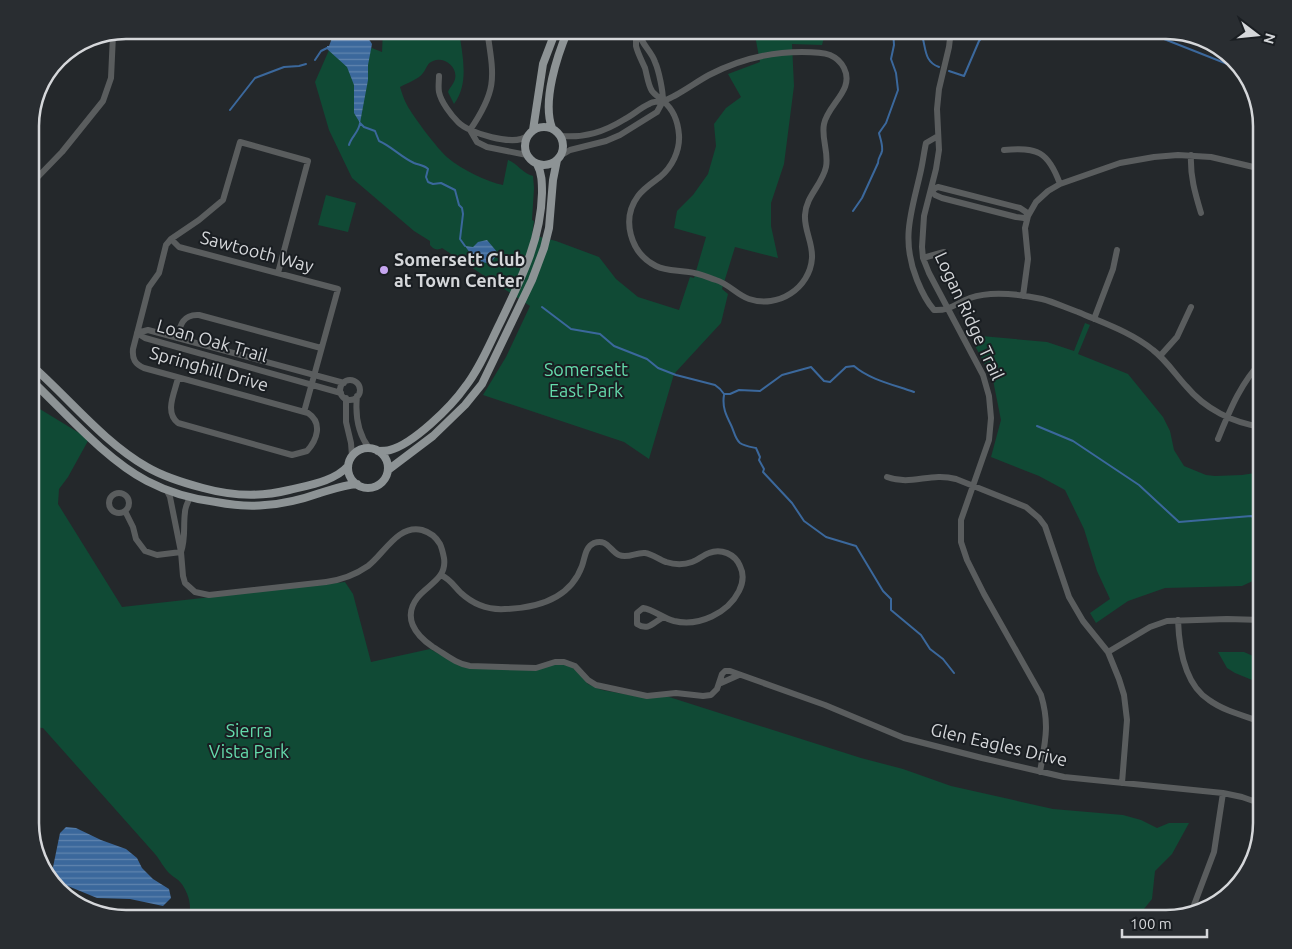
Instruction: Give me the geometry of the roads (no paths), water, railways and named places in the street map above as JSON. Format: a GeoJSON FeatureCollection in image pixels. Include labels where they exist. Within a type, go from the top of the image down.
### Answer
{"type":"FeatureCollection","features":[{"type":"Feature","properties":{"kind":"main road"},"geometry":{"type":"LineString","coordinates":[[39,373],[114,444],[133,459],[166,477],[187,484],[232,494],[267,494],[306,486],[343,471],[348,466],[352,456],[359,450],[369,448],[378,451],[388,451],[396,448],[434,422],[456,398],[477,368],[521,279],[533,247],[542,204],[542,180],[537,164],[527,155],[524,146],[530,133],[544,64],[553,39]]}},
{"type":"Feature","properties":{"kind":"main road"},"geometry":{"type":"LineString","coordinates":[[348,466],[350,476],[357,484],[363,487],[376,486],[382,482],[388,470],[433,436],[465,406],[482,384],[532,280],[549,228],[553,180],[563,146],[560,136],[552,128],[549,119],[553,75],[564,39]]}},
{"type":"Feature","properties":{"kind":"main road"},"geometry":{"type":"LineString","coordinates":[[530,133],[542,126],[552,128]]}},
{"type":"Feature","properties":{"kind":"main road"},"geometry":{"type":"LineString","coordinates":[[537,164],[547,165],[558,158]]}},
{"type":"Feature","properties":{"kind":"main road"},"geometry":{"type":"LineString","coordinates":[[39,388],[87,434],[127,468],[147,481],[190,497],[238,505],[265,505],[303,498],[340,486],[357,484]]}},
{"type":"Feature","properties":{"kind":"main road"},"geometry":{"type":"LineString","coordinates":[[378,451],[386,459],[388,470]]}},
{"type":"Feature","properties":{"kind":"street"},"geometry":{"type":"LineString","coordinates":[[470,130],[485,108],[491,89],[493,67],[489,39]]}},
{"type":"Feature","properties":{"kind":"street"},"geometry":{"type":"LineString","coordinates":[[560,136],[591,135],[606,130],[651,102],[663,101],[721,69],[757,57],[778,53],[804,52],[826,54],[839,60],[846,70],[847,77],[845,88],[830,109],[825,121],[823,134],[826,164],[822,178],[806,207],[805,222],[812,247],[812,258],[810,268],[803,282],[786,297],[771,302],[759,302],[744,297],[718,280],[696,273],[663,269],[644,258],[637,249],[630,233],[630,217],[635,200],[646,187],[666,172],[678,146],[679,133],[672,111],[663,101],[652,92],[638,51],[636,39]]}},
{"type":"Feature","properties":{"kind":"street"},"geometry":{"type":"LineString","coordinates":[[558,158],[570,150],[606,141],[657,112],[663,101],[662,90],[655,60],[641,39]]}},
{"type":"Feature","properties":{"kind":"street","name":"Logan Ridge Trail"},"geometry":{"type":"LineString","coordinates":[[950,39],[939,89],[937,109],[938,159],[924,216],[923,258],[947,309],[983,375],[989,396],[991,418],[989,440],[961,520],[961,542],[967,560],[984,594],[1041,695],[1046,712],[1047,732],[1040,772]]}},
{"type":"Feature","properties":{"kind":"street"},"geometry":{"type":"LineString","coordinates":[[39,176],[62,152],[103,101],[111,78],[113,40]]}},
{"type":"Feature","properties":{"kind":"street"},"geometry":{"type":"LineString","coordinates":[[440,76],[439,92],[443,101],[458,122],[470,130],[507,140],[520,141],[530,133]]}},
{"type":"Feature","properties":{"kind":"street"},"geometry":{"type":"LineString","coordinates":[[470,130],[477,142],[487,147],[527,155]]}},
{"type":"Feature","properties":{"kind":"street"},"geometry":{"type":"LineString","coordinates":[[938,136],[926,143],[907,234],[911,266],[919,286],[934,310],[947,309],[969,298],[985,294],[1023,296],[1043,300],[1094,319],[1136,338],[1160,356],[1187,388],[1214,410],[1227,418],[1253,425]]}},
{"type":"Feature","properties":{"kind":"street"},"geometry":{"type":"LineString","coordinates":[[171,239],[199,220],[223,200],[240,142],[308,160],[278,273]]}},
{"type":"Feature","properties":{"kind":"street"},"geometry":{"type":"LineString","coordinates":[[1004,150],[1026,148],[1040,153],[1049,162],[1060,184]]}},
{"type":"Feature","properties":{"kind":"street"},"geometry":{"type":"LineString","coordinates":[[1023,296],[1028,259],[1025,228],[1028,216],[1036,202],[1048,191],[1060,184],[1120,163],[1154,157],[1192,155],[1211,157],[1253,167]]}},
{"type":"Feature","properties":{"kind":"street"},"geometry":{"type":"LineString","coordinates":[[1192,155],[1191,171],[1193,186],[1201,213]]}},
{"type":"Feature","properties":{"kind":"street"},"geometry":{"type":"LineString","coordinates":[[938,187],[954,190],[1020,208],[1028,216],[1024,218],[1016,217],[942,198],[935,195],[931,190],[938,187]]}},
{"type":"Feature","properties":{"kind":"street","name":"Sawtooth Way"},"geometry":{"type":"LineString","coordinates":[[171,239],[179,247],[338,290],[321,348]]}},
{"type":"Feature","properties":{"kind":"street","name":"Springhill Drive"},"geometry":{"type":"LineString","coordinates":[[171,239],[166,245],[159,273],[149,287],[132,353],[136,363],[144,368],[178,378],[304,412]]}},
{"type":"Feature","properties":{"kind":"street"},"geometry":{"type":"LineString","coordinates":[[1094,319],[1114,269],[1117,250]]}},
{"type":"Feature","properties":{"kind":"street"},"geometry":{"type":"LineString","coordinates":[[923,258],[944,252]]}},
{"type":"Feature","properties":{"kind":"street"},"geometry":{"type":"LineString","coordinates":[[1160,356],[1177,338],[1191,307]]}},
{"type":"Feature","properties":{"kind":"street"},"geometry":{"type":"LineString","coordinates":[[176,338],[180,324],[187,316],[193,314],[321,348],[304,412],[312,416],[317,425],[315,440],[307,451],[292,455],[178,423],[173,419],[170,408],[178,378]]}},
{"type":"Feature","properties":{"kind":"street","name":"Loan Oak Trail"},"geometry":{"type":"LineString","coordinates":[[137,333],[148,330],[344,383]]}},
{"type":"Feature","properties":{"kind":"street","name":"Loan Oak Trail"},"geometry":{"type":"LineString","coordinates":[[137,333],[145,338],[344,395]]}},
{"type":"Feature","properties":{"kind":"street"},"geometry":{"type":"LineString","coordinates":[[1218,439],[1245,382],[1253,372]]}},
{"type":"Feature","properties":{"kind":"street"},"geometry":{"type":"LineString","coordinates":[[352,456],[346,422],[344,395],[341,387],[344,383],[352,380],[357,383],[360,391],[357,396],[356,410],[359,433],[369,448]]}},
{"type":"Feature","properties":{"kind":"street"},"geometry":{"type":"LineString","coordinates":[[344,395],[353,399],[357,396]]}},
{"type":"Feature","properties":{"kind":"street"},"geometry":{"type":"LineString","coordinates":[[887,478],[907,481],[945,476],[1026,508],[1039,518],[1045,526],[1070,597],[1083,621],[1108,652],[1124,695],[1127,720],[1122,782]]}},
{"type":"Feature","properties":{"kind":"street"},"geometry":{"type":"LineString","coordinates":[[166,489],[170,497],[181,552],[182,576],[195,592],[209,595],[341,579],[369,565],[401,534],[409,530],[418,529],[431,534],[440,544],[444,562],[442,575],[450,580],[466,598],[493,609],[503,610],[544,603],[563,593],[570,587],[579,573],[588,548],[596,542],[608,544],[616,554],[622,556],[646,553],[672,564],[693,562],[706,554],[716,551],[726,552],[739,563],[742,569],[742,582],[736,597],[723,610],[708,618],[688,622],[664,617]]}},
{"type":"Feature","properties":{"kind":"street"},"geometry":{"type":"LineString","coordinates":[[181,552],[186,530],[185,510],[190,497]]}},
{"type":"Feature","properties":{"kind":"street"},"geometry":{"type":"LineString","coordinates":[[125,511],[133,527],[136,539],[145,551],[157,555],[181,552]]}},
{"type":"Feature","properties":{"kind":"street","name":"Glen Eagles Drive"},"geometry":{"type":"LineString","coordinates":[[442,575],[416,600],[412,611],[412,623],[422,640],[461,664],[470,666],[536,668],[555,662],[564,662],[575,666],[588,680],[596,685],[647,696],[676,693],[707,696],[714,692],[722,674],[725,671],[730,671],[825,705],[904,738],[1040,772],[1064,777],[1223,793],[1253,801]]}},
{"type":"Feature","properties":{"kind":"street"},"geometry":{"type":"LineString","coordinates":[[1178,620],[1180,649],[1190,678],[1201,694],[1215,704],[1253,719]]}},
{"type":"Feature","properties":{"kind":"street"},"geometry":{"type":"LineString","coordinates":[[1108,652],[1150,627],[1167,621],[1253,620]]}},
{"type":"Feature","properties":{"kind":"street"},"geometry":{"type":"LineString","coordinates":[[1194,906],[1214,852],[1223,793]]}},
{"type":"Feature","properties":{"kind":"water"},"geometry":{"type":"Polygon","coordinates":[[[332,39],[369,39],[372,44],[360,123],[354,113],[354,85],[347,67],[327,49],[327,46],[329,46],[332,39]]]}},
{"type":"Feature","properties":{"kind":"water"},"geometry":{"type":"Polygon","coordinates":[[[487,240],[498,253],[490,264],[475,260],[465,246],[473,247],[478,242],[487,240]]]}},
{"type":"Feature","properties":{"kind":"water"},"geometry":{"type":"Polygon","coordinates":[[[66,827],[76,828],[126,849],[137,858],[142,868],[153,879],[169,889],[171,898],[163,906],[130,899],[97,898],[64,884],[52,870],[60,833],[66,827]]]}},
{"type":"Feature","properties":{"kind":"waterway"},"geometry":{"type":"LineString","coordinates":[[853,211],[862,198],[882,153],[879,133],[886,123],[898,90],[896,73],[891,59],[894,39]]}},
{"type":"Feature","properties":{"kind":"waterway"},"geometry":{"type":"LineString","coordinates":[[923,39],[927,57],[939,67]]}},
{"type":"Feature","properties":{"kind":"waterway"},"geometry":{"type":"LineString","coordinates":[[949,71],[964,76],[981,39]]}},
{"type":"Feature","properties":{"kind":"waterway"},"geometry":{"type":"LineString","coordinates":[[1164,39],[1227,64]]}},
{"type":"Feature","properties":{"kind":"waterway"},"geometry":{"type":"LineString","coordinates":[[315,60],[321,51],[327,48]]}},
{"type":"Feature","properties":{"kind":"waterway"},"geometry":{"type":"LineString","coordinates":[[230,110],[255,78],[284,67],[306,64]]}},
{"type":"Feature","properties":{"kind":"waterway"},"geometry":{"type":"LineString","coordinates":[[349,145],[360,123],[364,127],[375,131],[379,141],[409,161],[428,169],[426,177],[428,182],[433,184],[441,183],[455,190],[459,205],[462,208],[460,239],[465,246]]}},
{"type":"Feature","properties":{"kind":"waterway"},"geometry":{"type":"LineString","coordinates":[[542,307],[571,329],[600,334],[614,346],[647,359],[658,368],[676,375],[715,385],[724,394],[730,394],[739,390],[760,391],[782,375],[811,367],[824,381],[830,382],[846,367],[854,366],[875,379],[914,392]]}},
{"type":"Feature","properties":{"kind":"waterway"},"geometry":{"type":"LineString","coordinates":[[724,395],[725,411],[738,441],[756,448],[764,469],[763,472],[792,503],[804,521],[826,537],[856,546],[883,591],[891,599],[891,610],[921,635],[930,649],[943,659],[954,673]]}},
{"type":"Feature","properties":{"kind":"waterway"},"geometry":{"type":"LineString","coordinates":[[1037,426],[1073,441],[1139,485],[1179,522],[1253,517]]}},
{"type":"Feature","properties":{"kind":"place","name":"Somersett Club at Town Center"},"geometry":{"type":"Point","coordinates":[384,270]}},
{"type":"Feature","properties":{"kind":"park label","name":"Somersett East Park"},"geometry":{"type":"Point","coordinates":[586,380]}},
{"type":"Feature","properties":{"kind":"park label","name":"Sierra Vista Park"},"geometry":{"type":"Point","coordinates":[249,741]}}]}
